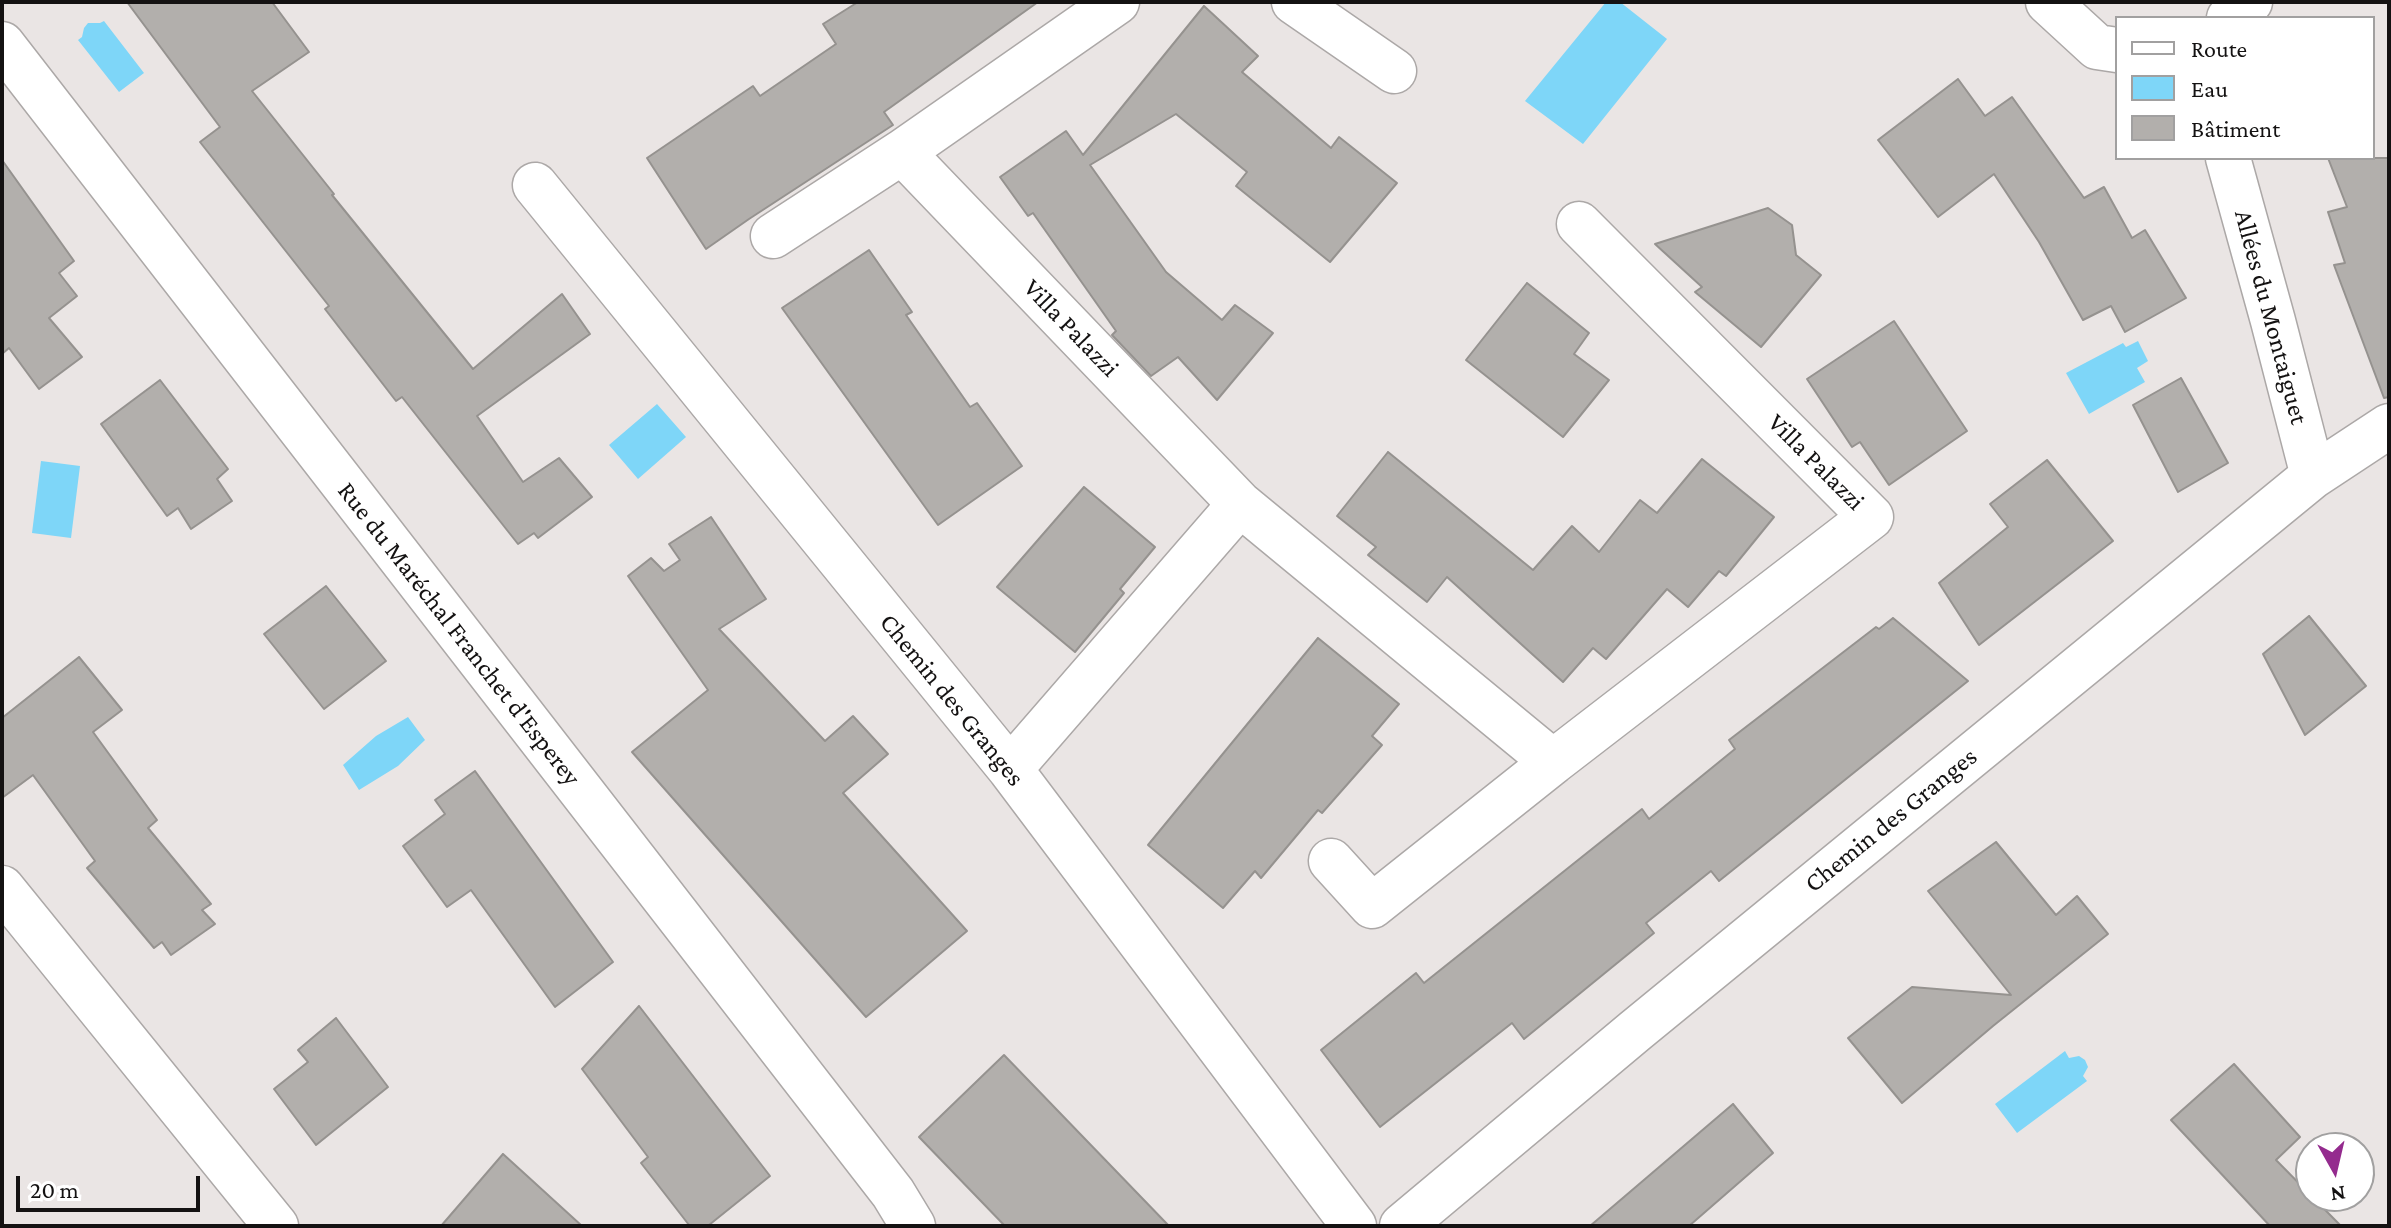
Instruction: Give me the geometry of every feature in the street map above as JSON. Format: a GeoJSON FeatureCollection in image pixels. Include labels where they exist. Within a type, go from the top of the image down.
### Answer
{"type":"FeatureCollection","features":[{"type":"Feature","properties":{"kind":"street"},"geometry":{"type":"LineString","coordinates":[[773,236],[902,152],[1117,2]]}},
{"type":"Feature","properties":{"kind":"street"},"geometry":{"type":"LineString","coordinates":[[1294,2],[1394,71]]}},
{"type":"Feature","properties":{"kind":"street"},"geometry":{"type":"LineString","coordinates":[[2048,2],[2097,47],[2115,50]]}},
{"type":"Feature","properties":{"kind":"street"},"geometry":{"type":"LineString","coordinates":[[2232,16],[2250,2]]}},
{"type":"Feature","properties":{"kind":"street","name":"Rue du Maréchal Franchet d'Esperey"},"geometry":{"type":"LineString","coordinates":[[2,44],[893,1193],[913,1226]]}},
{"type":"Feature","properties":{"kind":"street","name":"Villa Palazzi"},"geometry":{"type":"LineString","coordinates":[[902,152],[1240,504],[1553,762]]}},
{"type":"Feature","properties":{"kind":"street","name":"Allées du Montaiguet"},"geometry":{"type":"LineString","coordinates":[[2229,160],[2313,476]]}},
{"type":"Feature","properties":{"kind":"street","name":"Chemin des Granges"},"geometry":{"type":"LineString","coordinates":[[535,185],[1010,769],[1354,1226]]}},
{"type":"Feature","properties":{"kind":"street","name":"Villa Palazzi"},"geometry":{"type":"LineString","coordinates":[[1331,861],[1372,906],[1871,517],[1579,224]]}},
{"type":"Feature","properties":{"kind":"street","name":"Chemin des Granges"},"geometry":{"type":"LineString","coordinates":[[1402,1226],[1707,971],[2313,476],[2389,426]]}},
{"type":"Feature","properties":{"kind":"street"},"geometry":{"type":"LineString","coordinates":[[1010,769],[1240,504]]}},
{"type":"Feature","properties":{"kind":"street"},"geometry":{"type":"LineString","coordinates":[[2,888],[276,1226]]}},
{"type":"Feature","properties":{"kind":"water"},"geometry":{"type":"Polygon","coordinates":[[[1606,2],[1620,2],[1667,39],[1583,144],[1525,101],[1606,2]]]}},
{"type":"Feature","properties":{"kind":"water"},"geometry":{"type":"Polygon","coordinates":[[[104,21],[144,73],[119,92],[78,40],[88,23],[104,21]]]}},
{"type":"Feature","properties":{"kind":"water"},"geometry":{"type":"Polygon","coordinates":[[[2138,341],[2148,361],[2137,368],[2145,382],[2089,414],[2066,373],[2123,343],[2126,347],[2138,341]]]}},
{"type":"Feature","properties":{"kind":"water"},"geometry":{"type":"Polygon","coordinates":[[[657,404],[686,437],[638,479],[609,445],[657,404]]]}},
{"type":"Feature","properties":{"kind":"water"},"geometry":{"type":"Polygon","coordinates":[[[41,461],[80,466],[71,538],[32,533],[41,461]]]}},
{"type":"Feature","properties":{"kind":"water"},"geometry":{"type":"Polygon","coordinates":[[[408,717],[425,740],[398,766],[359,790],[343,765],[376,736],[408,717]]]}},
{"type":"Feature","properties":{"kind":"water"},"geometry":{"type":"Polygon","coordinates":[[[2065,1051],[2069,1058],[2079,1056],[2085,1060],[2088,1067],[2083,1076],[2087,1081],[2017,1133],[1995,1104],[2065,1051]]]}},
{"type":"Feature","properties":{"kind":"building"},"geometry":{"type":"Polygon","coordinates":[[[127,2],[272,2],[309,52],[252,91],[473,369],[562,294],[590,334],[477,416],[523,482],[559,458],[592,497],[538,538],[534,533],[518,544],[402,397],[396,401],[325,309],[329,306],[200,142],[220,127],[127,2]]]}},
{"type":"Feature","properties":{"kind":"building"},"geometry":{"type":"Polygon","coordinates":[[[858,2],[1038,2],[884,112],[893,125],[706,249],[647,158],[753,86],[760,96],[836,44],[823,24],[858,2]]]}},
{"type":"Feature","properties":{"kind":"building"},"geometry":{"type":"Polygon","coordinates":[[[1204,6],[1258,56],[1242,72],[1331,148],[1339,137],[1397,183],[1330,262],[1236,186],[1247,172],[1176,114],[1090,165],[1166,272],[1222,320],[1235,305],[1273,333],[1217,400],[1178,357],[1151,376],[1112,335],[1116,331],[1033,213],[1028,216],[1000,177],[1066,131],[1083,155],[1204,6]]]}},
{"type":"Feature","properties":{"kind":"building"},"geometry":{"type":"Polygon","coordinates":[[[1958,79],[1985,116],[2012,97],[2084,198],[2104,187],[2132,238],[2145,230],[2186,298],[2125,332],[2111,306],[2083,320],[2039,242],[1994,174],[1938,217],[1878,140],[1958,79]]]}},
{"type":"Feature","properties":{"kind":"building"},"geometry":{"type":"Polygon","coordinates":[[[2389,158],[2389,397],[2384,398],[2334,265],[2345,263],[2328,212],[2347,207],[2329,160],[2389,158]]]}},
{"type":"Feature","properties":{"kind":"building"},"geometry":{"type":"Polygon","coordinates":[[[2,160],[74,261],[59,273],[77,296],[49,318],[82,357],[39,389],[9,348],[2,354],[2,160]]]}},
{"type":"Feature","properties":{"kind":"building"},"geometry":{"type":"Polygon","coordinates":[[[1768,208],[1792,225],[1796,255],[1821,275],[1761,347],[1695,292],[1702,287],[1655,244],[1768,208]]]}},
{"type":"Feature","properties":{"kind":"building"},"geometry":{"type":"Polygon","coordinates":[[[869,250],[912,312],[906,315],[970,407],[977,403],[1022,466],[938,525],[782,308],[869,250]]]}},
{"type":"Feature","properties":{"kind":"building"},"geometry":{"type":"Polygon","coordinates":[[[1527,283],[1589,333],[1574,354],[1609,380],[1563,437],[1466,360],[1527,283]]]}},
{"type":"Feature","properties":{"kind":"building"},"geometry":{"type":"Polygon","coordinates":[[[1894,321],[1967,431],[1889,485],[1860,442],[1852,447],[1807,379],[1894,321]]]}},
{"type":"Feature","properties":{"kind":"building"},"geometry":{"type":"Polygon","coordinates":[[[2181,378],[2228,463],[2178,492],[2133,405],[2181,378]]]}},
{"type":"Feature","properties":{"kind":"building"},"geometry":{"type":"Polygon","coordinates":[[[160,380],[228,469],[217,479],[232,501],[191,529],[178,508],[167,516],[101,424],[160,380]]]}},
{"type":"Feature","properties":{"kind":"building"},"geometry":{"type":"Polygon","coordinates":[[[1388,452],[1533,570],[1572,526],[1599,552],[1640,500],[1657,513],[1702,459],[1774,517],[1726,576],[1719,571],[1688,607],[1667,589],[1606,659],[1593,648],[1563,682],[1447,577],[1427,602],[1368,555],[1376,547],[1337,516],[1388,452]]]}},
{"type":"Feature","properties":{"kind":"building"},"geometry":{"type":"Polygon","coordinates":[[[2047,460],[2113,541],[1979,645],[1939,583],[2008,527],[1990,504],[2047,460]]]}},
{"type":"Feature","properties":{"kind":"building"},"geometry":{"type":"Polygon","coordinates":[[[1084,487],[1155,547],[1120,589],[1124,593],[1075,652],[997,587],[1084,487]]]}},
{"type":"Feature","properties":{"kind":"building"},"geometry":{"type":"Polygon","coordinates":[[[711,517],[766,599],[719,629],[825,741],[853,716],[888,754],[843,793],[967,931],[866,1017],[632,752],[708,690],[628,576],[651,558],[664,571],[680,560],[669,544],[711,517]]]}},
{"type":"Feature","properties":{"kind":"building"},"geometry":{"type":"Polygon","coordinates":[[[326,586],[386,661],[324,709],[264,634],[326,586]]]}},
{"type":"Feature","properties":{"kind":"building"},"geometry":{"type":"Polygon","coordinates":[[[2309,616],[2366,686],[2305,735],[2263,654],[2309,616]]]}},
{"type":"Feature","properties":{"kind":"building"},"geometry":{"type":"Polygon","coordinates":[[[1893,618],[1968,681],[1719,881],[1711,871],[1646,923],[1654,933],[1524,1039],[1512,1023],[1380,1127],[1321,1050],[1416,973],[1424,983],[1642,809],[1649,819],[1735,749],[1729,740],[1876,627],[1879,629],[1893,618]]]}},
{"type":"Feature","properties":{"kind":"building"},"geometry":{"type":"Polygon","coordinates":[[[1318,638],[1399,704],[1372,736],[1382,745],[1322,813],[1318,810],[1261,878],[1255,871],[1223,908],[1148,845],[1318,638]]]}},
{"type":"Feature","properties":{"kind":"building"},"geometry":{"type":"Polygon","coordinates":[[[79,657],[122,710],[93,732],[157,820],[148,828],[211,904],[202,910],[215,924],[171,955],[162,942],[154,948],[87,868],[95,861],[33,775],[2,798],[2,718],[79,657]]]}},
{"type":"Feature","properties":{"kind":"building"},"geometry":{"type":"Polygon","coordinates":[[[475,771],[613,962],[555,1007],[471,890],[447,907],[403,846],[445,814],[435,800],[475,771]]]}},
{"type":"Feature","properties":{"kind":"building"},"geometry":{"type":"Polygon","coordinates":[[[1996,842],[2056,915],[2077,896],[2108,934],[1902,1103],[1848,1038],[1912,987],[2011,995],[1928,891],[1996,842]]]}},
{"type":"Feature","properties":{"kind":"building"},"geometry":{"type":"Polygon","coordinates":[[[639,1006],[770,1176],[709,1225],[689,1225],[641,1163],[648,1157],[582,1069],[639,1006]]]}},
{"type":"Feature","properties":{"kind":"building"},"geometry":{"type":"Polygon","coordinates":[[[336,1018],[388,1087],[316,1145],[274,1089],[308,1062],[298,1050],[336,1018]]]}},
{"type":"Feature","properties":{"kind":"building"},"geometry":{"type":"Polygon","coordinates":[[[1004,1055],[1169,1226],[1005,1226],[919,1137],[1004,1055]]]}},
{"type":"Feature","properties":{"kind":"building"},"geometry":{"type":"Polygon","coordinates":[[[2234,1064],[2295,1132],[2295,1142],[2276,1160],[2295,1179],[2295,1212],[2327,1212],[2341,1226],[2270,1226],[2171,1120],[2234,1064]]]}},
{"type":"Feature","properties":{"kind":"building"},"geometry":{"type":"Polygon","coordinates":[[[1733,1104],[1773,1153],[1689,1226],[1590,1226],[1733,1104]]]}},
{"type":"Feature","properties":{"kind":"building"},"geometry":{"type":"Polygon","coordinates":[[[503,1154],[525,1174],[582,1226],[441,1226],[503,1154]]]}}]}
